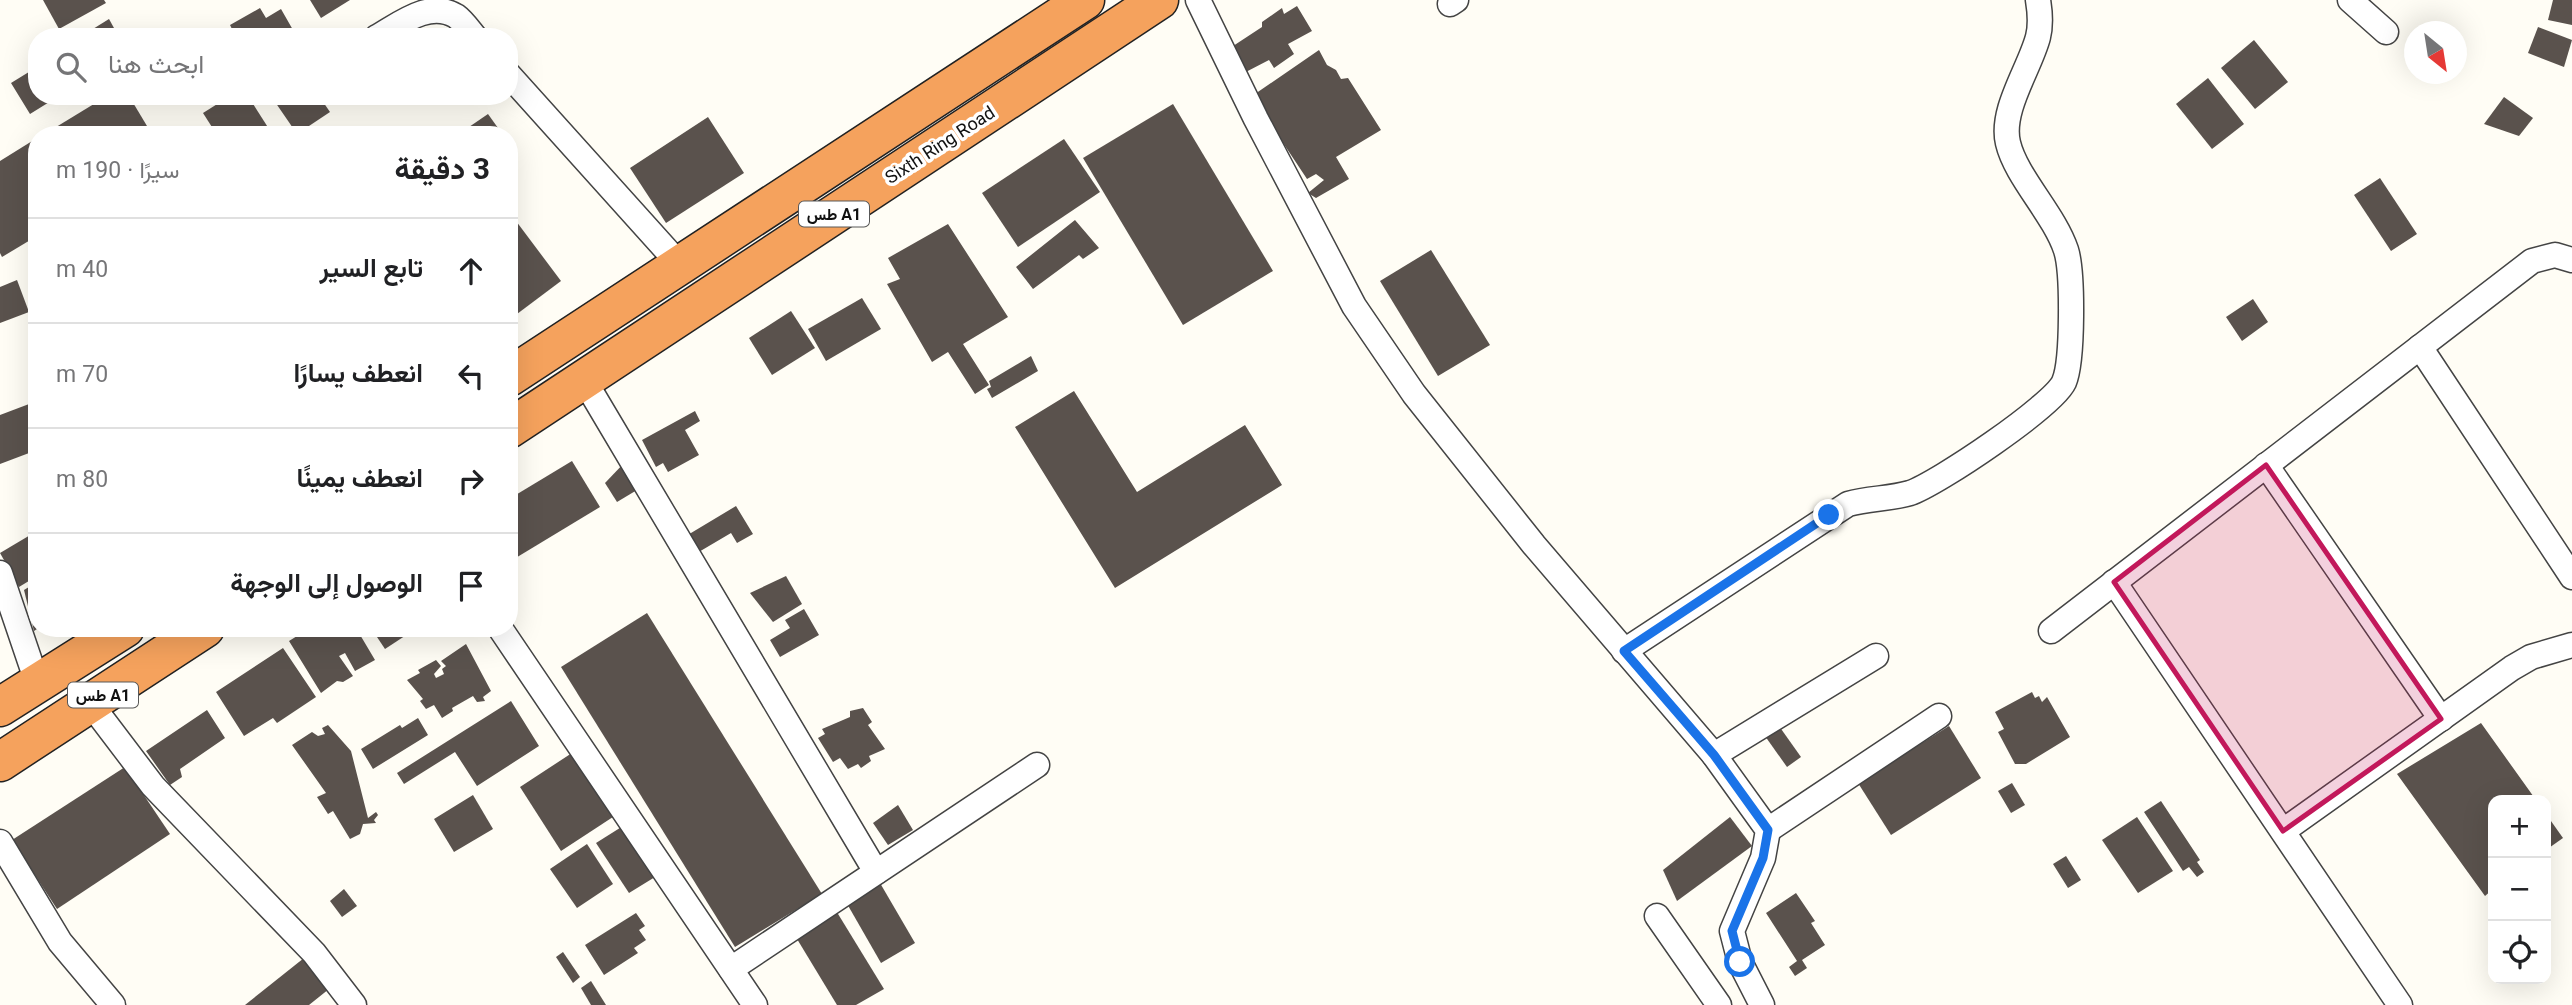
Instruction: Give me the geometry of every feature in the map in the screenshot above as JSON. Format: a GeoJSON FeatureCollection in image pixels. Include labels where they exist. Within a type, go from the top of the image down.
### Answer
{"type":"FeatureCollection","features":[{"type":"Feature","properties":{"kind":"highway","name":"طس A1"},"geometry":{"type":"LineString","coordinates":[[518,371],[1085,0]]}},
{"type":"Feature","properties":{"kind":"highway","name":"Sixth Ring Road"},"geometry":{"type":"LineString","coordinates":[[518,423],[1159,0]]}},
{"type":"Feature","properties":{"kind":"highway","name":"طس A1"},"geometry":{"type":"LineString","coordinates":[[0,707],[113,637]]}},
{"type":"Feature","properties":{"kind":"highway"},"geometry":{"type":"LineString","coordinates":[[117,637],[130,677]]}},
{"type":"Feature","properties":{"kind":"highway","name":"طس A1"},"geometry":{"type":"LineString","coordinates":[[0,762],[191,637]]}},
{"type":"Feature","properties":{"kind":"street"},"geometry":{"type":"LineString","coordinates":[[1198,0],[1256,119],[1354,306],[1423,405],[1534,545],[1714,755],[1768,830],[1763,858],[1732,931],[1740,962],[1762,1005]]}},
{"type":"Feature","properties":{"kind":"street"},"geometry":{"type":"LineString","coordinates":[[1624,651],[1848,504],[1912,492],[1934,481],[2024,421],[2051,399],[2064,383],[2069,363],[2070,270],[2066,251],[2008,144],[2010,112],[2038,37],[2038,0]]}},
{"type":"Feature","properties":{"kind":"street"},"geometry":{"type":"LineString","coordinates":[[2350,0],[2386,32]]}},
{"type":"Feature","properties":{"kind":"street"},"geometry":{"type":"LineString","coordinates":[[393,28],[420,13],[443,11],[457,17],[467,28]]}},
{"type":"Feature","properties":{"kind":"street"},"geometry":{"type":"LineString","coordinates":[[518,85],[680,265]]}},
{"type":"Feature","properties":{"kind":"street"},"geometry":{"type":"LineString","coordinates":[[2051,631],[2532,261],[2555,255],[2572,260]]}},
{"type":"Feature","properties":{"kind":"street"},"geometry":{"type":"LineString","coordinates":[[2420,347],[2572,577]]}},
{"type":"Feature","properties":{"kind":"street"},"geometry":{"type":"LineString","coordinates":[[584,380],[876,872]]}},
{"type":"Feature","properties":{"kind":"street"},"geometry":{"type":"LineString","coordinates":[[2266,465],[2441,719]]}},
{"type":"Feature","properties":{"kind":"street"},"geometry":{"type":"LineString","coordinates":[[0,573],[37,682]]}},
{"type":"Feature","properties":{"kind":"street"},"geometry":{"type":"LineString","coordinates":[[2114,582],[2400,1005]]}},
{"type":"Feature","properties":{"kind":"street"},"geometry":{"type":"LineString","coordinates":[[506,637],[755,1005]]}},
{"type":"Feature","properties":{"kind":"street"},"geometry":{"type":"LineString","coordinates":[[2283,831],[2530,657],[2572,645]]}},
{"type":"Feature","properties":{"kind":"street"},"geometry":{"type":"LineString","coordinates":[[1714,755],[1876,656]]}},
{"type":"Feature","properties":{"kind":"street"},"geometry":{"type":"LineString","coordinates":[[90,703],[153,786],[314,953],[354,1005]]}},
{"type":"Feature","properties":{"kind":"street"},"geometry":{"type":"LineString","coordinates":[[1768,830],[1938,716]]}},
{"type":"Feature","properties":{"kind":"street"},"geometry":{"type":"LineString","coordinates":[[731,969],[1037,765]]}},
{"type":"Feature","properties":{"kind":"street"},"geometry":{"type":"LineString","coordinates":[[0,842],[60,942],[113,1005]]}},
{"type":"Feature","properties":{"kind":"street"},"geometry":{"type":"LineString","coordinates":[[1657,916],[1719,1005]]}},
{"type":"Feature","properties":{"kind":"highlighted area"},"geometry":{"type":"Polygon","coordinates":[[[2266,465],[2441,719],[2283,831],[2114,582],[2266,465]]]}},
{"type":"Feature","properties":{"kind":"building"},"geometry":{"type":"Polygon","coordinates":[[[43,0],[104,0],[106,3],[61,28],[43,0]]]}},
{"type":"Feature","properties":{"kind":"building"},"geometry":{"type":"Polygon","coordinates":[[[310,0],[350,0],[321,18],[310,0]]]}},
{"type":"Feature","properties":{"kind":"building"},"geometry":{"type":"Polygon","coordinates":[[[2553,0],[2572,0],[2572,25],[2548,20],[2553,0]]]}},
{"type":"Feature","properties":{"kind":"building"},"geometry":{"type":"Polygon","coordinates":[[[1297,6],[1312,31],[1288,44],[1294,54],[1274,68],[1269,60],[1240,75],[1227,50],[1262,27],[1262,22],[1282,8],[1284,14],[1297,6]]]}},
{"type":"Feature","properties":{"kind":"building"},"geometry":{"type":"Polygon","coordinates":[[[260,8],[266,18],[281,9],[292,28],[232,28],[230,25],[260,8]]]}},
{"type":"Feature","properties":{"kind":"building"},"geometry":{"type":"Polygon","coordinates":[[[109,19],[114,28],[94,28],[109,19]]]}},
{"type":"Feature","properties":{"kind":"building"},"geometry":{"type":"Polygon","coordinates":[[[2538,27],[2572,40],[2564,67],[2528,53],[2538,27]]]}},
{"type":"Feature","properties":{"kind":"building"},"geometry":{"type":"Polygon","coordinates":[[[2254,40],[2288,82],[2255,109],[2221,68],[2254,40]]]}},
{"type":"Feature","properties":{"kind":"building"},"geometry":{"type":"Polygon","coordinates":[[[1319,50],[1327,65],[1336,70],[1341,79],[1348,78],[1381,130],[1336,157],[1349,179],[1316,198],[1308,193],[1324,180],[1316,174],[1307,179],[1252,96],[1319,50]]]}},
{"type":"Feature","properties":{"kind":"building"},"geometry":{"type":"Polygon","coordinates":[[[28,73],[28,105],[44,105],[30,114],[11,83],[28,73]]]}},
{"type":"Feature","properties":{"kind":"building"},"geometry":{"type":"Polygon","coordinates":[[[2208,78],[2244,124],[2212,149],[2176,104],[2208,78]]]}},
{"type":"Feature","properties":{"kind":"building"},"geometry":{"type":"Polygon","coordinates":[[[2504,97],[2533,118],[2519,136],[2484,124],[2504,97]]]}},
{"type":"Feature","properties":{"kind":"building"},"geometry":{"type":"Polygon","coordinates":[[[1173,104],[1273,271],[1183,325],[1083,158],[1173,104]]]}},
{"type":"Feature","properties":{"kind":"building"},"geometry":{"type":"Polygon","coordinates":[[[92,105],[134,105],[147,126],[58,126],[92,105]]]}},
{"type":"Feature","properties":{"kind":"building"},"geometry":{"type":"Polygon","coordinates":[[[216,105],[254,105],[267,126],[211,126],[203,113],[216,105]]]}},
{"type":"Feature","properties":{"kind":"building"},"geometry":{"type":"Polygon","coordinates":[[[277,105],[325,105],[330,112],[309,126],[292,126],[277,105]]]}},
{"type":"Feature","properties":{"kind":"building"},"geometry":{"type":"Polygon","coordinates":[[[488,114],[497,126],[470,126],[488,114]]]}},
{"type":"Feature","properties":{"kind":"building"},"geometry":{"type":"Polygon","coordinates":[[[708,117],[744,173],[666,223],[630,168],[708,117]]]}},
{"type":"Feature","properties":{"kind":"building"},"geometry":{"type":"Polygon","coordinates":[[[1064,139],[1100,192],[1018,247],[982,193],[1064,139]]]}},
{"type":"Feature","properties":{"kind":"building"},"geometry":{"type":"Polygon","coordinates":[[[28,144],[28,241],[2,257],[0,253],[0,161],[28,144]]]}},
{"type":"Feature","properties":{"kind":"building"},"geometry":{"type":"Polygon","coordinates":[[[2380,178],[2417,234],[2391,251],[2354,195],[2380,178]]]}},
{"type":"Feature","properties":{"kind":"building"},"geometry":{"type":"Polygon","coordinates":[[[1075,220],[1099,248],[1083,259],[1079,255],[1033,289],[1016,267],[1075,220]]]}},
{"type":"Feature","properties":{"kind":"building"},"geometry":{"type":"Polygon","coordinates":[[[518,224],[561,281],[518,313],[518,224]]]}},
{"type":"Feature","properties":{"kind":"building"},"geometry":{"type":"Polygon","coordinates":[[[948,224],[1008,317],[963,344],[989,385],[975,394],[948,352],[932,362],[887,284],[900,279],[888,258],[948,224]]]}},
{"type":"Feature","properties":{"kind":"building"},"geometry":{"type":"Polygon","coordinates":[[[1431,250],[1490,345],[1438,376],[1380,281],[1431,250]]]}},
{"type":"Feature","properties":{"kind":"building"},"geometry":{"type":"Polygon","coordinates":[[[17,280],[28,312],[0,323],[0,287],[17,280]]]}},
{"type":"Feature","properties":{"kind":"building"},"geometry":{"type":"Polygon","coordinates":[[[862,298],[881,329],[826,361],[808,329],[862,298]]]}},
{"type":"Feature","properties":{"kind":"building"},"geometry":{"type":"Polygon","coordinates":[[[2253,299],[2268,322],[2242,341],[2226,317],[2253,299]]]}},
{"type":"Feature","properties":{"kind":"building"},"geometry":{"type":"Polygon","coordinates":[[[791,311],[815,348],[772,375],[749,338],[791,311]]]}},
{"type":"Feature","properties":{"kind":"building"},"geometry":{"type":"Polygon","coordinates":[[[1031,356],[1038,371],[992,398],[987,389],[991,387],[989,381],[1031,356]]]}},
{"type":"Feature","properties":{"kind":"building"},"geometry":{"type":"Polygon","coordinates":[[[1074,391],[1137,492],[1245,425],[1282,485],[1115,588],[1015,427],[1074,391]]]}},
{"type":"Feature","properties":{"kind":"building"},"geometry":{"type":"Polygon","coordinates":[[[28,404],[28,453],[0,464],[0,415],[28,404]]]}},
{"type":"Feature","properties":{"kind":"building"},"geometry":{"type":"Polygon","coordinates":[[[695,411],[700,421],[685,430],[699,455],[668,472],[663,463],[656,467],[642,440],[695,411]]]}},
{"type":"Feature","properties":{"kind":"building"},"geometry":{"type":"Polygon","coordinates":[[[572,461],[600,507],[518,557],[518,494],[572,461]]]}},
{"type":"Feature","properties":{"kind":"building"},"geometry":{"type":"Polygon","coordinates":[[[626,461],[642,487],[617,502],[605,483],[626,461]]]}},
{"type":"Feature","properties":{"kind":"building"},"geometry":{"type":"Polygon","coordinates":[[[736,506],[753,534],[737,543],[731,533],[692,556],[681,539],[736,506]]]}},
{"type":"Feature","properties":{"kind":"building"},"geometry":{"type":"Polygon","coordinates":[[[28,536],[28,582],[19,587],[0,553],[28,536]]]}},
{"type":"Feature","properties":{"kind":"building"},"geometry":{"type":"Polygon","coordinates":[[[786,576],[802,604],[773,622],[750,593],[786,576]]]}},
{"type":"Feature","properties":{"kind":"building"},"geometry":{"type":"Polygon","coordinates":[[[28,588],[28,606],[24,590],[28,588]]]}},
{"type":"Feature","properties":{"kind":"building"},"geometry":{"type":"Polygon","coordinates":[[[804,609],[819,635],[780,657],[770,640],[790,628],[785,620],[804,609]]]}},
{"type":"Feature","properties":{"kind":"building"},"geometry":{"type":"Polygon","coordinates":[[[647,613],[822,894],[735,947],[561,667],[647,613]]]}},
{"type":"Feature","properties":{"kind":"building"},"geometry":{"type":"Polygon","coordinates":[[[295,637],[361,637],[375,660],[355,671],[345,653],[339,656],[353,676],[343,682],[337,681],[321,693],[289,641],[295,637]]]}},
{"type":"Feature","properties":{"kind":"building"},"geometry":{"type":"Polygon","coordinates":[[[377,637],[403,637],[385,649],[377,637]]]}},
{"type":"Feature","properties":{"kind":"building"},"geometry":{"type":"Polygon","coordinates":[[[466,644],[491,691],[483,697],[485,701],[477,702],[473,696],[452,708],[453,711],[442,718],[434,705],[426,709],[420,701],[423,699],[407,680],[436,660],[441,666],[434,674],[436,678],[444,674],[442,669],[446,666],[441,661],[466,644]]]}},
{"type":"Feature","properties":{"kind":"building"},"geometry":{"type":"Polygon","coordinates":[[[283,648],[316,697],[277,723],[273,718],[244,736],[216,692],[283,648]]]}},
{"type":"Feature","properties":{"kind":"building"},"geometry":{"type":"Polygon","coordinates":[[[2032,692],[2035,698],[2039,696],[2042,702],[2047,697],[2070,737],[2026,764],[2015,764],[1998,732],[2004,729],[1995,712],[2032,692]]]}},
{"type":"Feature","properties":{"kind":"building"},"geometry":{"type":"Polygon","coordinates":[[[511,701],[539,746],[477,786],[455,752],[404,784],[397,773],[511,701]]]}},
{"type":"Feature","properties":{"kind":"building"},"geometry":{"type":"Polygon","coordinates":[[[863,708],[872,722],[868,725],[885,749],[869,756],[871,761],[861,768],[858,764],[848,769],[840,758],[833,762],[818,738],[825,734],[822,729],[850,717],[850,711],[863,708]]]}},
{"type":"Feature","properties":{"kind":"building"},"geometry":{"type":"Polygon","coordinates":[[[207,710],[225,738],[180,769],[182,777],[170,785],[146,751],[207,710]]]}},
{"type":"Feature","properties":{"kind":"building"},"geometry":{"type":"Polygon","coordinates":[[[418,718],[428,735],[373,769],[361,749],[400,725],[402,728],[418,718]]]}},
{"type":"Feature","properties":{"kind":"building"},"geometry":{"type":"Polygon","coordinates":[[[2481,723],[2532,795],[2488,795],[2488,893],[2485,896],[2397,774],[2481,723]]]}},
{"type":"Feature","properties":{"kind":"building"},"geometry":{"type":"Polygon","coordinates":[[[328,725],[351,751],[368,818],[376,812],[378,815],[374,820],[376,823],[363,824],[360,834],[350,839],[333,811],[328,814],[317,797],[326,793],[292,745],[312,732],[318,736],[325,734],[322,728],[328,725]]]}},
{"type":"Feature","properties":{"kind":"building"},"geometry":{"type":"Polygon","coordinates":[[[1779,726],[1801,757],[1787,767],[1765,736],[1779,726]]]}},
{"type":"Feature","properties":{"kind":"building"},"geometry":{"type":"Polygon","coordinates":[[[1949,726],[1981,778],[1891,835],[1858,783],[1949,726]]]}},
{"type":"Feature","properties":{"kind":"building"},"geometry":{"type":"Polygon","coordinates":[[[575,751],[616,815],[561,851],[520,787],[575,751]]]}},
{"type":"Feature","properties":{"kind":"building"},"geometry":{"type":"Polygon","coordinates":[[[125,767],[170,834],[57,909],[12,840],[125,767]]]}},
{"type":"Feature","properties":{"kind":"building"},"geometry":{"type":"Polygon","coordinates":[[[2012,783],[2025,805],[2011,813],[1998,791],[2012,783]]]}},
{"type":"Feature","properties":{"kind":"building"},"geometry":{"type":"Polygon","coordinates":[[[473,795],[493,829],[454,852],[434,819],[473,795]]]}},
{"type":"Feature","properties":{"kind":"building"},"geometry":{"type":"Polygon","coordinates":[[[2161,801],[2200,860],[2197,862],[2204,872],[2197,877],[2189,867],[2183,871],[2144,812],[2161,801]]]}},
{"type":"Feature","properties":{"kind":"building"},"geometry":{"type":"Polygon","coordinates":[[[898,805],[913,830],[888,845],[873,823],[898,805]]]}},
{"type":"Feature","properties":{"kind":"building"},"geometry":{"type":"Polygon","coordinates":[[[1730,817],[1752,846],[1677,901],[1663,870],[1730,817]]]}},
{"type":"Feature","properties":{"kind":"building"},"geometry":{"type":"Polygon","coordinates":[[[2137,817],[2173,871],[2138,893],[2102,840],[2137,817]]]}},
{"type":"Feature","properties":{"kind":"building"},"geometry":{"type":"Polygon","coordinates":[[[2551,821],[2563,838],[2551,846],[2551,821]]]}},
{"type":"Feature","properties":{"kind":"building"},"geometry":{"type":"Polygon","coordinates":[[[623,826],[655,877],[629,893],[596,843],[623,826]]]}},
{"type":"Feature","properties":{"kind":"building"},"geometry":{"type":"Polygon","coordinates":[[[587,844],[613,884],[577,908],[550,869],[587,844]]]}},
{"type":"Feature","properties":{"kind":"building"},"geometry":{"type":"Polygon","coordinates":[[[2066,856],[2081,880],[2068,888],[2053,864],[2066,856]]]}},
{"type":"Feature","properties":{"kind":"building"},"geometry":{"type":"Polygon","coordinates":[[[880,883],[915,943],[881,963],[846,902],[880,883]]]}},
{"type":"Feature","properties":{"kind":"building"},"geometry":{"type":"Polygon","coordinates":[[[344,889],[357,906],[342,917],[330,901],[344,889]]]}},
{"type":"Feature","properties":{"kind":"building"},"geometry":{"type":"Polygon","coordinates":[[[1796,893],[1815,921],[1811,923],[1825,945],[1802,960],[1807,968],[1795,976],[1789,967],[1797,961],[1766,913],[1796,893]]]}},
{"type":"Feature","properties":{"kind":"building"},"geometry":{"type":"Polygon","coordinates":[[[835,909],[884,989],[856,1005],[837,1005],[794,934],[835,909]]]}},
{"type":"Feature","properties":{"kind":"building"},"geometry":{"type":"Polygon","coordinates":[[[636,913],[645,926],[639,930],[646,940],[634,948],[638,953],[604,975],[585,945],[636,913]]]}},
{"type":"Feature","properties":{"kind":"building"},"geometry":{"type":"Polygon","coordinates":[[[563,952],[580,977],[573,983],[556,957],[563,952]]]}},
{"type":"Feature","properties":{"kind":"building"},"geometry":{"type":"Polygon","coordinates":[[[304,958],[329,989],[309,1005],[245,1005],[304,958]]]}},
{"type":"Feature","properties":{"kind":"building"},"geometry":{"type":"Polygon","coordinates":[[[591,981],[606,1005],[591,1005],[581,988],[591,981]]]}},
{"type":"Feature","properties":{"kind":"route"},"geometry":{"type":"LineString","coordinates":[[1740,962],[1732,931],[1763,858],[1768,830],[1714,755],[1624,651],[1829,515]]}}]}
